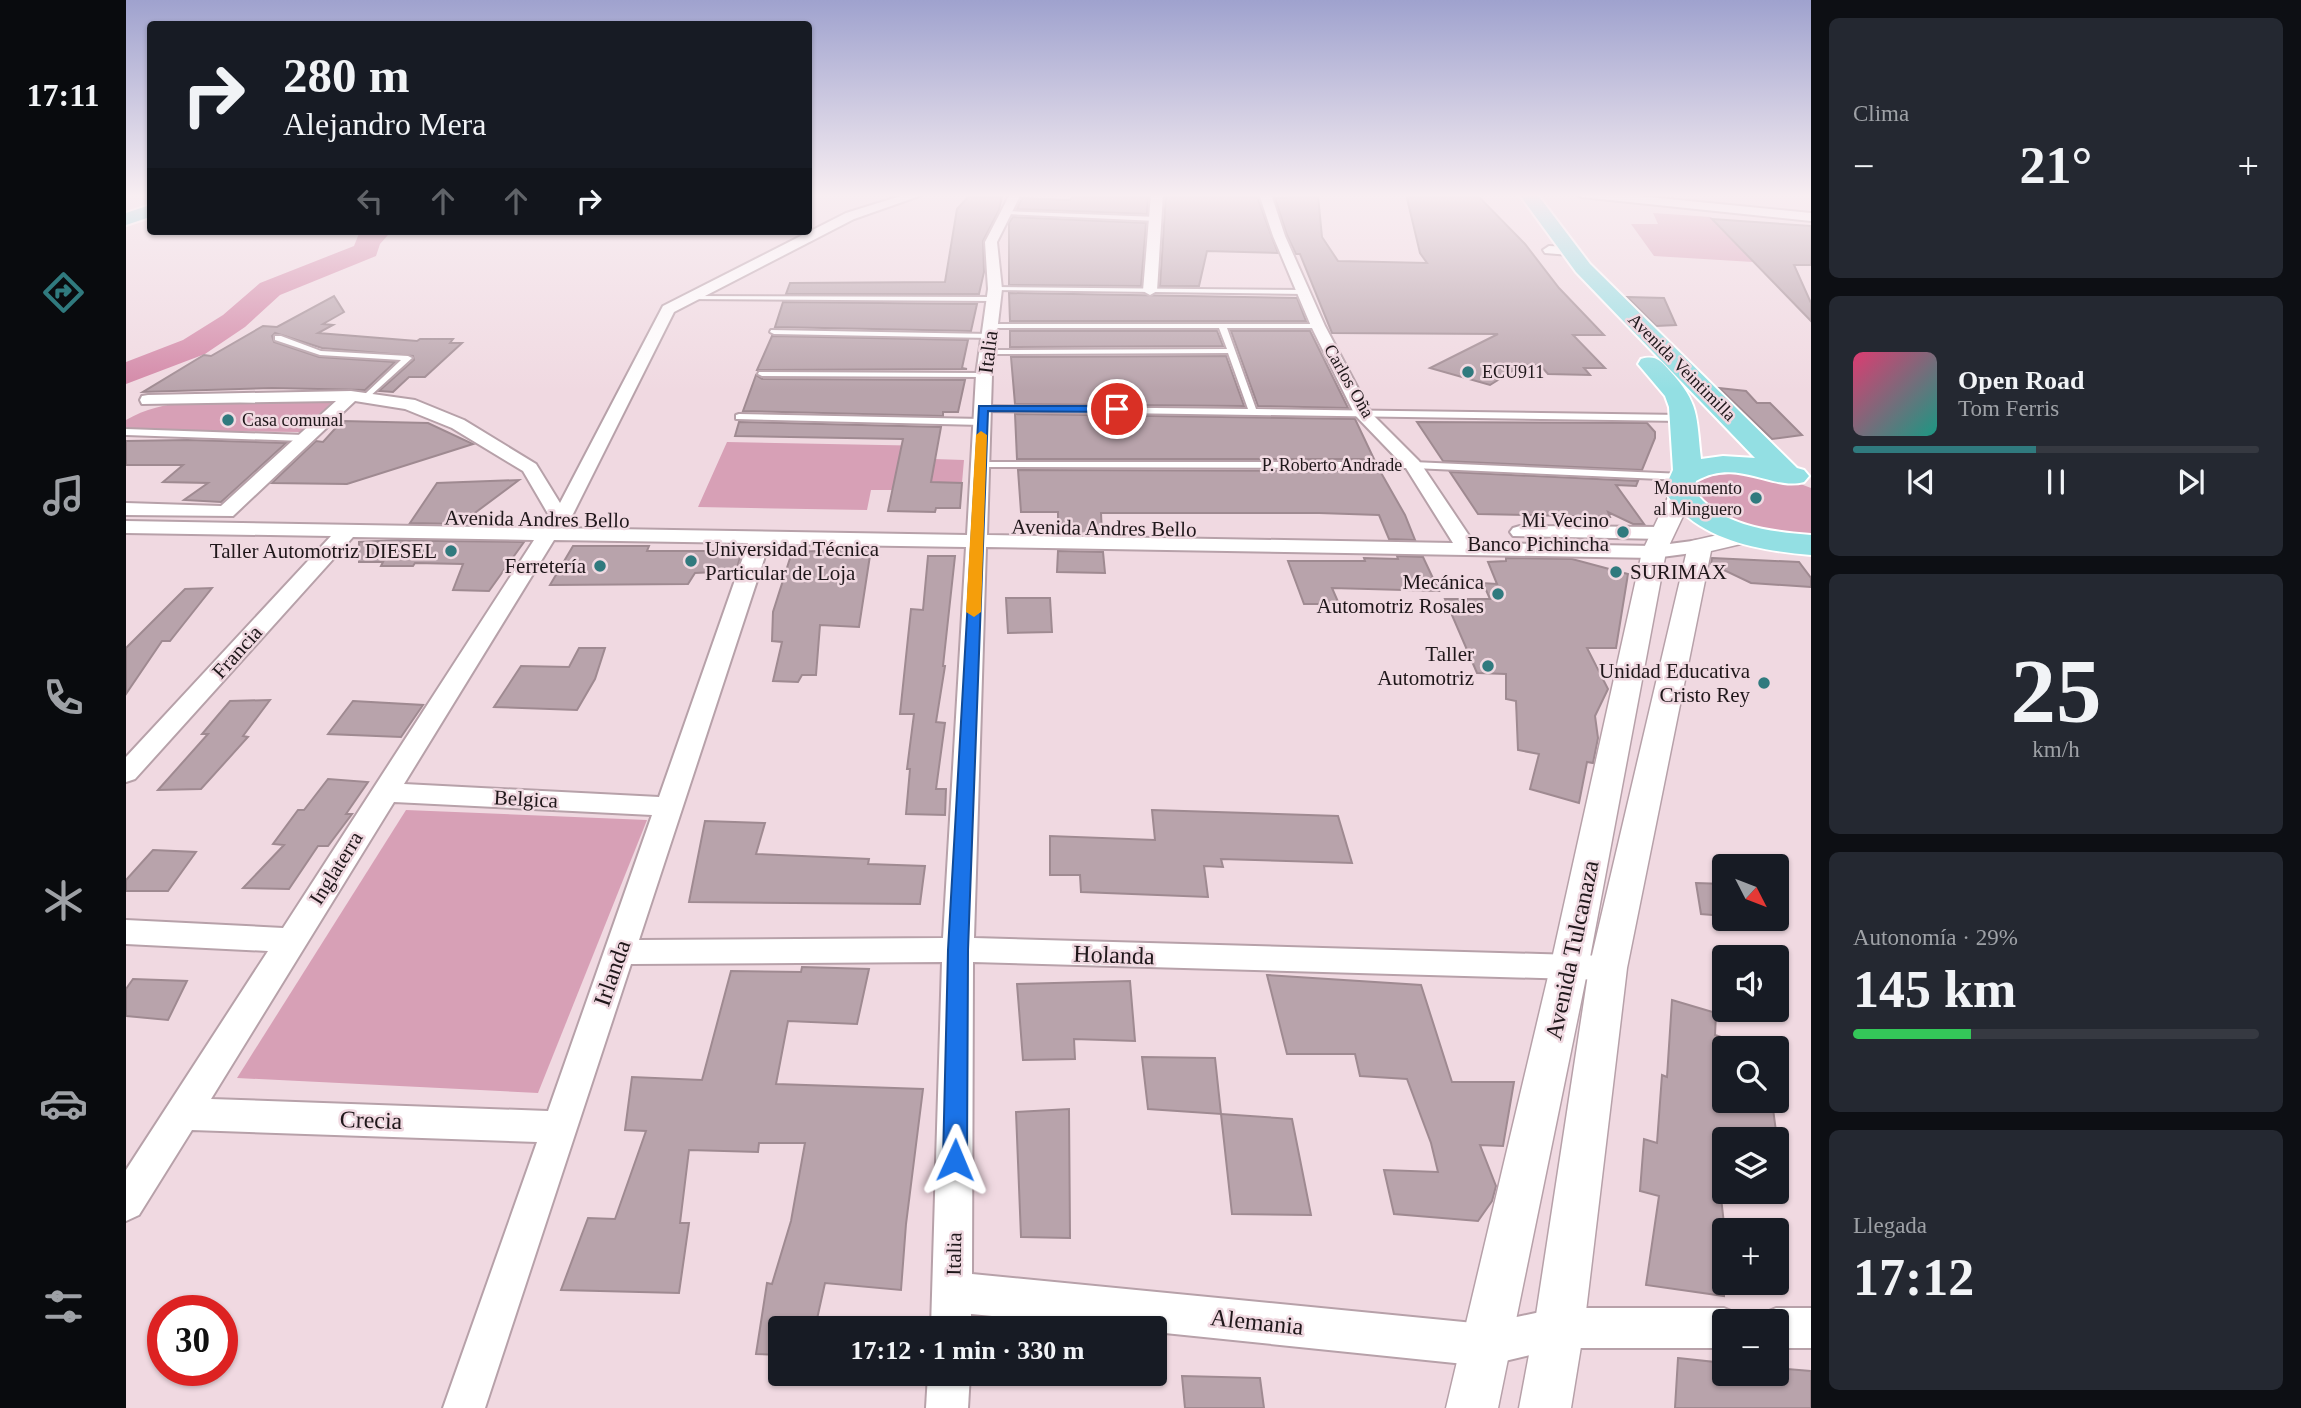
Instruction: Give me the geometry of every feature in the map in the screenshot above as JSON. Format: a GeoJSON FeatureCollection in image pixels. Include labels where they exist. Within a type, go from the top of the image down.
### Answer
{"type":"FeatureCollection","features":[{"type":"Feature","properties":{"kind":"main road","name":"Avenida Veintimilla"},"geometry":{"type":"LineString","coordinates":[[1562,260],[1566,272],[1677,394],[1682,407],[1684,482]]}},
{"type":"Feature","properties":{"kind":"main road","name":"Avenida Veintimilla"},"geometry":{"type":"LineString","coordinates":[[1572,260],[1798,477]]}},
{"type":"Feature","properties":{"kind":"main road"},"geometry":{"type":"LineString","coordinates":[[1798,477],[1728,465],[1704,467],[1684,482],[1689,505],[1704,516],[1749,535],[1806,547]]}},
{"type":"Feature","properties":{"kind":"street","name":"Inglaterra"},"geometry":{"type":"LineString","coordinates":[[126,1203],[554,527],[668,309],[763,260]]}},
{"type":"Feature","properties":{"kind":"street","name":"Italia"},"geometry":{"type":"LineString","coordinates":[[952,1310],[958,950],[982,415],[994,294],[992,260]]}},
{"type":"Feature","properties":{"kind":"street"},"geometry":{"type":"LineString","coordinates":[[1150,291],[1153,260]]}},
{"type":"Feature","properties":{"kind":"street","name":"Carlos Oña"},"geometry":{"type":"LineString","coordinates":[[1290,260],[1318,327],[1364,415],[1413,465],[1461,540]]}},
{"type":"Feature","properties":{"kind":"street"},"geometry":{"type":"LineString","coordinates":[[148,400],[359,396],[409,404],[458,424],[530,468],[554,527]]}},
{"type":"Feature","properties":{"kind":"street"},"geometry":{"type":"LineString","coordinates":[[226,512],[304,438],[359,396]]}},
{"type":"Feature","properties":{"kind":"street","name":"Avenida Tulcanaza"},"geometry":{"type":"LineString","coordinates":[[1472,1408],[1569,968],[1658,543],[1684,482]]}},
{"type":"Feature","properties":{"kind":"street","name":"Avenida Andres Bello"},"geometry":{"type":"LineString","coordinates":[[126,509],[554,527],[760,539],[977,534]]}},
{"type":"Feature","properties":{"kind":"street","name":"Avenida Andres Bello"},"geometry":{"type":"LineString","coordinates":[[126,527],[347,531],[554,527],[1658,543],[1700,546]]}},
{"type":"Feature","properties":{"kind":"street","name":"Francia"},"geometry":{"type":"LineString","coordinates":[[126,773],[347,531]]}},
{"type":"Feature","properties":{"kind":"street"},"geometry":{"type":"LineString","coordinates":[[1700,546],[1749,535]]}},
{"type":"Feature","properties":{"kind":"street","name":"Irlanda"},"geometry":{"type":"LineString","coordinates":[[464,1408],[760,539]]}},
{"type":"Feature","properties":{"kind":"street","name":"Avenida Tulcanaza"},"geometry":{"type":"LineString","coordinates":[[1545,1408],[1559,1328],[1608,968],[1700,546]]}},
{"type":"Feature","properties":{"kind":"street","name":"Belgica"},"geometry":{"type":"LineString","coordinates":[[384,792],[668,807]]}},
{"type":"Feature","properties":{"kind":"street"},"geometry":{"type":"LineString","coordinates":[[128,934],[291,940]]}},
{"type":"Feature","properties":{"kind":"street","name":"Holanda"},"geometry":{"type":"LineString","coordinates":[[619,952],[958,950],[1608,968]]}},
{"type":"Feature","properties":{"kind":"street","name":"Crecia"},"geometry":{"type":"LineString","coordinates":[[182,1114],[559,1127]]}},
{"type":"Feature","properties":{"kind":"street","name":"Alemania"},"geometry":{"type":"LineString","coordinates":[[952,1310],[1484,1345],[1559,1328],[1712,1328]]}},
{"type":"Feature","properties":{"kind":"street"},"geometry":{"type":"LineString","coordinates":[[1789,1328],[1811,1328]]}},
{"type":"Feature","properties":{"kind":"street"},"geometry":{"type":"LineString","coordinates":[[947,1408],[948,1386]]}},
{"type":"Feature","properties":{"kind":"lane"},"geometry":{"type":"LineString","coordinates":[[687,298],[1150,291],[1304,292]]}},
{"type":"Feature","properties":{"kind":"lane"},"geometry":{"type":"LineString","coordinates":[[762,374],[989,347],[1223,328],[1318,327]]}},
{"type":"Feature","properties":{"kind":"lane"},"geometry":{"type":"LineString","coordinates":[[1223,328],[1252,410]]}},
{"type":"Feature","properties":{"kind":"lane"},"geometry":{"type":"LineString","coordinates":[[1223,328],[1252,410]]}},
{"type":"Feature","properties":{"kind":"lane"},"geometry":{"type":"LineString","coordinates":[[774,332],[989,347],[1230,351]]}},
{"type":"Feature","properties":{"kind":"lane"},"geometry":{"type":"LineString","coordinates":[[278,338],[320,353],[408,358],[359,396]]}},
{"type":"Feature","properties":{"kind":"lane"},"geometry":{"type":"LineString","coordinates":[[739,417],[1252,410],[1364,415],[1682,418]]}},
{"type":"Feature","properties":{"kind":"lane"},"geometry":{"type":"LineString","coordinates":[[126,432],[304,438]]}},
{"type":"Feature","properties":{"kind":"lane","name":"P. Roberto Andrade"},"geometry":{"type":"LineString","coordinates":[[980,465],[1413,465],[1684,482]]}},
{"type":"Feature","properties":{"kind":"shaded area"},"geometry":{"type":"Polygon","coordinates":[[[1715,260],[1751,260],[1753,262],[1715,260]]]}},
{"type":"Feature","properties":{"kind":"shaded area"},"geometry":{"type":"Polygon","coordinates":[[[252,400],[332,402],[301,432],[126,430],[126,420],[171,404],[252,400]]]}},
{"type":"Feature","properties":{"kind":"shaded area"},"geometry":{"type":"Polygon","coordinates":[[[727,442],[935,446],[934,459],[964,460],[962,483],[894,482],[892,490],[871,490],[867,510],[698,507],[727,442]]]}},
{"type":"Feature","properties":{"kind":"shaded area"},"geometry":{"type":"Polygon","coordinates":[[[1742,472],[1790,480],[1811,488],[1811,537],[1757,531],[1713,513],[1694,492],[1696,483],[1704,477],[1742,472]]]}},
{"type":"Feature","properties":{"kind":"shaded area"},"geometry":{"type":"Polygon","coordinates":[[[406,810],[647,820],[538,1093],[237,1078],[406,810]]]}},
{"type":"Feature","properties":{"kind":"building"},"geometry":{"type":"Polygon","coordinates":[[[949,260],[984,260],[979,294],[786,294],[790,283],[945,282],[949,260]]]}},
{"type":"Feature","properties":{"kind":"building"},"geometry":{"type":"Polygon","coordinates":[[[1009,260],[1143,260],[1141,286],[1009,285],[1009,260]]]}},
{"type":"Feature","properties":{"kind":"building"},"geometry":{"type":"Polygon","coordinates":[[[1162,260],[1205,260],[1199,286],[1160,286],[1162,260]]]}},
{"type":"Feature","properties":{"kind":"building"},"geometry":{"type":"Polygon","coordinates":[[[1302,260],[1427,263],[1425,260],[1537,260],[1559,288],[1604,335],[1573,335],[1605,368],[1584,368],[1590,375],[1548,374],[1540,365],[1522,365],[1490,385],[1430,368],[1498,334],[1332,333],[1302,260]]]}},
{"type":"Feature","properties":{"kind":"building"},"geometry":{"type":"Polygon","coordinates":[[[1752,260],[1811,260],[1811,265],[1794,265],[1811,303],[1811,321],[1752,260]]]}},
{"type":"Feature","properties":{"kind":"building"},"geometry":{"type":"Polygon","coordinates":[[[1009,293],[1297,298],[1306,321],[1010,321],[1009,293]]]}},
{"type":"Feature","properties":{"kind":"building"},"geometry":{"type":"Polygon","coordinates":[[[334,296],[344,312],[323,324],[333,325],[318,333],[417,341],[453,339],[450,343],[462,343],[425,377],[409,377],[393,392],[379,391],[414,360],[413,356],[322,348],[275,333],[272,336],[274,342],[319,357],[395,362],[365,390],[272,388],[143,392],[204,355],[211,356],[263,326],[277,327],[334,296]]]}},
{"type":"Feature","properties":{"kind":"building"},"geometry":{"type":"Polygon","coordinates":[[[1627,297],[1664,298],[1676,325],[1656,326],[1627,297]]]}},
{"type":"Feature","properties":{"kind":"building"},"geometry":{"type":"Polygon","coordinates":[[[783,302],[977,304],[971,331],[775,327],[783,302]]]}},
{"type":"Feature","properties":{"kind":"building"},"geometry":{"type":"Polygon","coordinates":[[[1010,331],[1217,331],[1223,346],[1010,347],[1010,331]]]}},
{"type":"Feature","properties":{"kind":"building"},"geometry":{"type":"Polygon","coordinates":[[[1231,331],[1310,331],[1348,408],[1258,406],[1231,331]]]}},
{"type":"Feature","properties":{"kind":"building"},"geometry":{"type":"Polygon","coordinates":[[[772,336],[968,340],[962,368],[967,369],[757,370],[772,336]]]}},
{"type":"Feature","properties":{"kind":"building"},"geometry":{"type":"Polygon","coordinates":[[[1226,356],[1244,406],[1015,404],[1011,357],[1226,356]]]}},
{"type":"Feature","properties":{"kind":"building"},"geometry":{"type":"Polygon","coordinates":[[[756,375],[762,379],[965,380],[958,412],[943,412],[943,416],[743,411],[756,375]]]}},
{"type":"Feature","properties":{"kind":"building"},"geometry":{"type":"Polygon","coordinates":[[[1719,388],[1746,391],[1757,403],[1770,403],[1802,435],[1772,439],[1719,388]]]}},
{"type":"Feature","properties":{"kind":"building"},"geometry":{"type":"Polygon","coordinates":[[[1015,414],[1355,419],[1374,459],[1017,459],[1015,414]]]}},
{"type":"Feature","properties":{"kind":"building"},"geometry":{"type":"Polygon","coordinates":[[[342,421],[428,423],[473,444],[347,484],[272,483],[316,441],[323,442],[342,421]]]}},
{"type":"Feature","properties":{"kind":"building"},"geometry":{"type":"Polygon","coordinates":[[[739,422],[941,427],[931,482],[962,483],[960,508],[936,508],[935,512],[888,511],[903,439],[735,436],[739,422]]]}},
{"type":"Feature","properties":{"kind":"building"},"geometry":{"type":"Polygon","coordinates":[[[1417,422],[1647,423],[1655,432],[1655,438],[1642,470],[1443,461],[1417,422]]]}},
{"type":"Feature","properties":{"kind":"building"},"geometry":{"type":"Polygon","coordinates":[[[126,441],[286,443],[221,502],[184,500],[208,483],[163,482],[183,465],[126,465],[126,441]]]}},
{"type":"Feature","properties":{"kind":"building"},"geometry":{"type":"Polygon","coordinates":[[[1018,470],[1380,471],[1405,515],[1415,540],[1389,539],[1379,515],[1319,513],[1101,513],[1102,534],[1058,534],[1058,512],[1021,512],[1018,470]]]}},
{"type":"Feature","properties":{"kind":"building"},"geometry":{"type":"Polygon","coordinates":[[[1450,472],[1638,481],[1636,486],[1616,485],[1644,524],[1633,524],[1608,512],[1610,517],[1478,514],[1450,472]]]}},
{"type":"Feature","properties":{"kind":"building"},"geometry":{"type":"Polygon","coordinates":[[[519,480],[460,524],[410,523],[437,483],[519,480]]]}},
{"type":"Feature","properties":{"kind":"building"},"geometry":{"type":"Polygon","coordinates":[[[359,542],[524,542],[489,591],[453,590],[463,564],[415,563],[413,566],[381,566],[383,562],[359,562],[359,542]]]}},
{"type":"Feature","properties":{"kind":"building"},"geometry":{"type":"Polygon","coordinates":[[[573,546],[649,546],[647,551],[742,551],[736,571],[695,573],[688,584],[550,585],[573,546]]]}},
{"type":"Feature","properties":{"kind":"building"},"geometry":{"type":"Polygon","coordinates":[[[871,549],[859,627],[820,625],[816,675],[802,675],[798,682],[773,681],[782,642],[772,641],[773,612],[792,552],[871,549]]]}},
{"type":"Feature","properties":{"kind":"building"},"geometry":{"type":"Polygon","coordinates":[[[1058,551],[1103,552],[1105,573],[1057,572],[1058,551]]]}},
{"type":"Feature","properties":{"kind":"building"},"geometry":{"type":"Polygon","coordinates":[[[928,556],[955,556],[945,666],[936,722],[945,723],[936,789],[946,789],[945,815],[906,814],[910,769],[907,769],[914,714],[900,714],[911,609],[923,610],[928,556]]]}},
{"type":"Feature","properties":{"kind":"building"},"geometry":{"type":"Polygon","coordinates":[[[1397,556],[1423,557],[1439,591],[1332,588],[1339,604],[1304,604],[1288,561],[1365,561],[1364,558],[1398,559],[1397,556]]]}},
{"type":"Feature","properties":{"kind":"building"},"geometry":{"type":"Polygon","coordinates":[[[1506,558],[1572,559],[1628,574],[1616,648],[1587,648],[1608,689],[1595,716],[1598,738],[1593,763],[1587,762],[1579,803],[1530,789],[1539,754],[1518,750],[1516,701],[1506,699],[1506,674],[1477,673],[1445,599],[1490,599],[1483,583],[1497,584],[1488,562],[1506,561],[1506,558]]]}},
{"type":"Feature","properties":{"kind":"building"},"geometry":{"type":"Polygon","coordinates":[[[1712,558],[1799,562],[1811,578],[1811,587],[1751,583],[1711,564],[1712,558]]]}},
{"type":"Feature","properties":{"kind":"building"},"geometry":{"type":"Polygon","coordinates":[[[212,588],[170,641],[162,641],[126,694],[126,648],[185,589],[212,588]]]}},
{"type":"Feature","properties":{"kind":"building"},"geometry":{"type":"Polygon","coordinates":[[[1006,598],[1050,598],[1052,632],[1008,633],[1006,598]]]}},
{"type":"Feature","properties":{"kind":"building"},"geometry":{"type":"Polygon","coordinates":[[[579,648],[605,648],[595,679],[577,710],[494,707],[521,666],[569,667],[579,648]]]}},
{"type":"Feature","properties":{"kind":"building"},"geometry":{"type":"Polygon","coordinates":[[[270,700],[243,736],[248,737],[201,789],[158,790],[208,734],[202,734],[230,701],[270,700]]]}},
{"type":"Feature","properties":{"kind":"building"},"geometry":{"type":"Polygon","coordinates":[[[353,701],[423,705],[401,737],[328,734],[353,701]]]}},
{"type":"Feature","properties":{"kind":"building"},"geometry":{"type":"Polygon","coordinates":[[[328,779],[368,782],[346,814],[352,814],[328,846],[318,846],[289,889],[243,888],[284,845],[273,844],[298,810],[304,810],[328,779]]]}},
{"type":"Feature","properties":{"kind":"building"},"geometry":{"type":"Polygon","coordinates":[[[1152,810],[1338,816],[1352,863],[1221,859],[1223,867],[1204,866],[1208,897],[1081,892],[1080,875],[1050,875],[1050,836],[1155,840],[1152,810]]]}},
{"type":"Feature","properties":{"kind":"building"},"geometry":{"type":"Polygon","coordinates":[[[705,821],[765,823],[756,854],[869,859],[868,864],[925,866],[920,904],[689,902],[705,821]]]}},
{"type":"Feature","properties":{"kind":"building"},"geometry":{"type":"Polygon","coordinates":[[[153,850],[196,852],[168,891],[126,891],[126,880],[153,850]]]}},
{"type":"Feature","properties":{"kind":"building"},"geometry":{"type":"Polygon","coordinates":[[[1696,883],[1712,884],[1712,915],[1701,914],[1696,883]]]}},
{"type":"Feature","properties":{"kind":"building"},"geometry":{"type":"Polygon","coordinates":[[[802,967],[869,969],[857,1024],[788,1021],[776,1084],[923,1089],[906,1224],[901,1290],[825,1283],[818,1316],[768,1316],[768,1354],[756,1354],[767,1283],[772,1284],[791,1221],[805,1143],[759,1143],[758,1152],[689,1150],[680,1223],[689,1223],[679,1293],[561,1290],[588,1218],[615,1219],[646,1131],[625,1130],[632,1077],[702,1080],[731,971],[801,972],[802,967]]]}},
{"type":"Feature","properties":{"kind":"building"},"geometry":{"type":"Polygon","coordinates":[[[1267,975],[1421,985],[1452,1082],[1514,1082],[1503,1146],[1480,1145],[1496,1186],[1492,1201],[1478,1221],[1394,1214],[1384,1170],[1438,1172],[1431,1143],[1407,1079],[1360,1076],[1355,1054],[1287,1054],[1267,975]]]}},
{"type":"Feature","properties":{"kind":"building"},"geometry":{"type":"Polygon","coordinates":[[[133,979],[187,981],[168,1020],[126,1016],[126,989],[133,979]]]}},
{"type":"Feature","properties":{"kind":"building"},"geometry":{"type":"Polygon","coordinates":[[[1130,981],[1135,1041],[1074,1039],[1075,1059],[1023,1060],[1017,984],[1130,981]]]}},
{"type":"Feature","properties":{"kind":"building"},"geometry":{"type":"Polygon","coordinates":[[[1672,1000],[1712,1012],[1712,1022],[1716,1022],[1715,1035],[1718,1036],[1712,1036],[1712,1113],[1774,1113],[1775,1127],[1712,1127],[1712,1204],[1722,1204],[1723,1218],[1712,1218],[1712,1294],[1646,1285],[1659,1196],[1640,1191],[1644,1139],[1657,1143],[1662,1075],[1667,1077],[1672,1000]]]}},
{"type":"Feature","properties":{"kind":"building"},"geometry":{"type":"Polygon","coordinates":[[[1142,1057],[1215,1058],[1221,1114],[1148,1109],[1142,1057]]]}},
{"type":"Feature","properties":{"kind":"building"},"geometry":{"type":"Polygon","coordinates":[[[1069,1109],[1070,1238],[1021,1237],[1016,1112],[1069,1109]]]}},
{"type":"Feature","properties":{"kind":"building"},"geometry":{"type":"Polygon","coordinates":[[[1221,1114],[1292,1119],[1311,1215],[1232,1214],[1221,1114]]]}},
{"type":"Feature","properties":{"kind":"building"},"geometry":{"type":"Polygon","coordinates":[[[1678,1358],[1712,1362],[1712,1386],[1789,1386],[1789,1369],[1811,1371],[1811,1408],[1675,1408],[1678,1358]]]}},
{"type":"Feature","properties":{"kind":"building"},"geometry":{"type":"Polygon","coordinates":[[[1182,1376],[1260,1378],[1264,1408],[1185,1408],[1182,1376]]]}},
{"type":"Feature","properties":{"kind":"waterway"},"geometry":{"type":"LineString","coordinates":[[126,374],[194,347],[234,321],[270,289],[343,260]]}},
{"type":"Feature","properties":{"kind":"slow traffic"},"geometry":{"type":"LineString","coordinates":[[974,612],[981,435]]}},
{"type":"Feature","properties":{"kind":"place","name":"ECU911"},"geometry":{"type":"Point","coordinates":[1468,372]}},
{"type":"Feature","properties":{"kind":"place","name":"Casa comunal"},"geometry":{"type":"Point","coordinates":[228,420]}},
{"type":"Feature","properties":{"kind":"place","name":"Monumento al Minguero"},"geometry":{"type":"Point","coordinates":[1756,498]}},
{"type":"Feature","properties":{"kind":"place","name":"Mi Vecino Banco Pichincha"},"geometry":{"type":"Point","coordinates":[1623,532]}},
{"type":"Feature","properties":{"kind":"place","name":"Taller Automotriz DIESEL"},"geometry":{"type":"Point","coordinates":[451,551]}},
{"type":"Feature","properties":{"kind":"place","name":"Universidad Técnica Particular de Loja"},"geometry":{"type":"Point","coordinates":[691,561]}},
{"type":"Feature","properties":{"kind":"place","name":"Ferretería"},"geometry":{"type":"Point","coordinates":[600,566]}},
{"type":"Feature","properties":{"kind":"place","name":"SURIMAX"},"geometry":{"type":"Point","coordinates":[1616,572]}},
{"type":"Feature","properties":{"kind":"place","name":"Mecánica Automotriz Rosales"},"geometry":{"type":"Point","coordinates":[1498,594]}},
{"type":"Feature","properties":{"kind":"place","name":"Taller Automotriz"},"geometry":{"type":"Point","coordinates":[1488,666]}},
{"type":"Feature","properties":{"kind":"place","name":"Unidad Educativa Cristo Rey"},"geometry":{"type":"Point","coordinates":[1764,683]}},
{"type":"Feature","properties":{"kind":"route"},"geometry":{"type":"LineString","coordinates":[[955,1160],[958,950],[983,408],[1117,409]]}}]}
